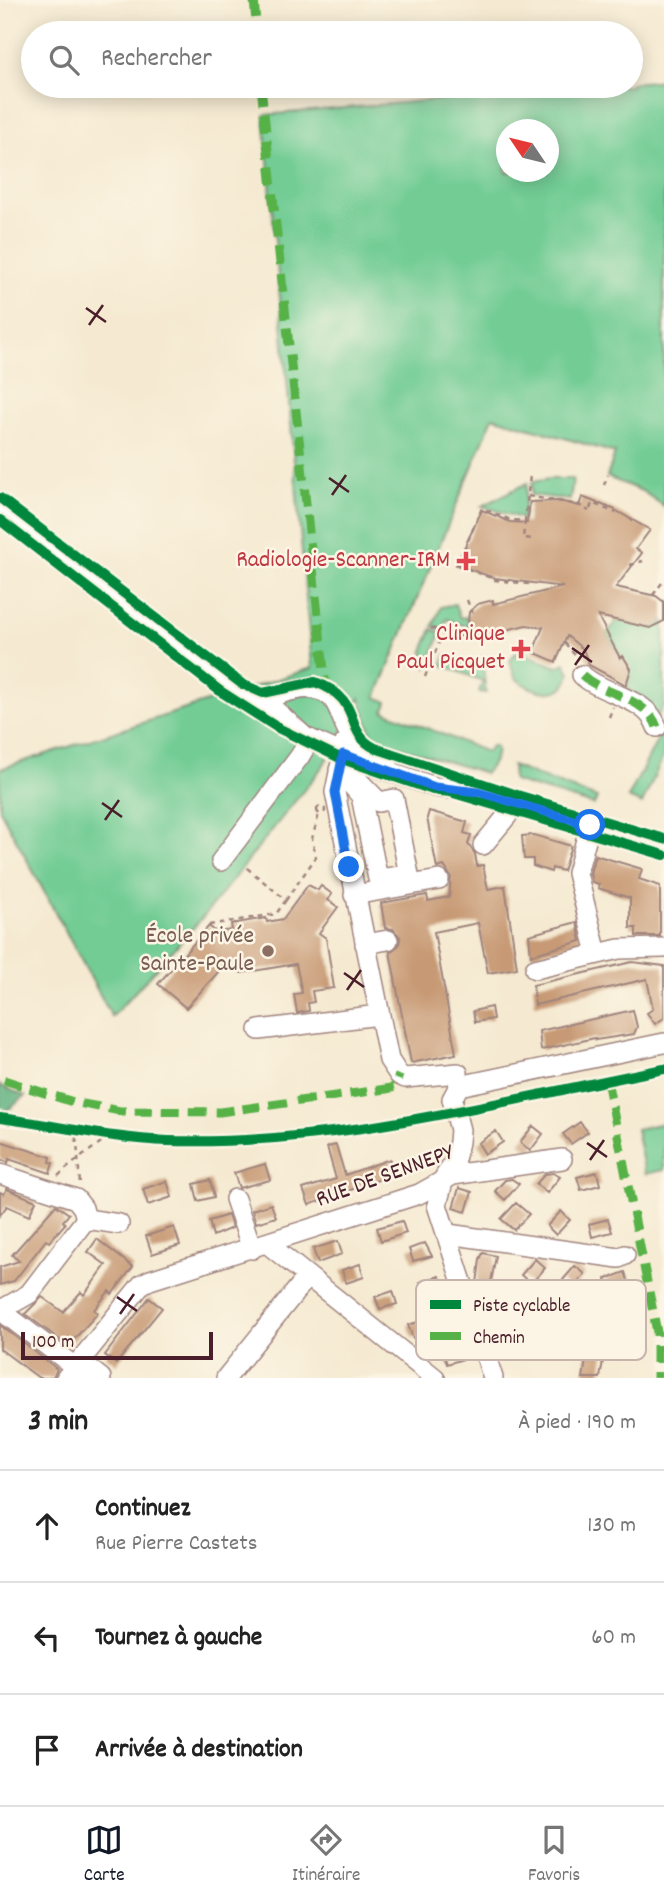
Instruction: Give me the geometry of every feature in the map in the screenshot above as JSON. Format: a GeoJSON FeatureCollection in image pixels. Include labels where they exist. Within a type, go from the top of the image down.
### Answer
{"type":"FeatureCollection","features":[{"type":"Feature","properties":{"kind":"street"},"geometry":{"type":"LineString","coordinates":[[0,510],[231,688],[285,717],[310,739],[345,746],[478,792],[664,847]]}},
{"type":"Feature","properties":{"kind":"street"},"geometry":{"type":"LineString","coordinates":[[582,675],[593,685],[642,708],[657,727]]}},
{"type":"Feature","properties":{"kind":"street"},"geometry":{"type":"LineString","coordinates":[[252,700],[270,699],[293,691],[314,689],[327,693],[337,702],[345,746],[379,802],[394,799],[409,875],[378,879],[361,796],[328,704],[310,697],[288,703],[285,717]]}},
{"type":"Feature","properties":{"kind":"street"},"geometry":{"type":"LineString","coordinates":[[220,861],[310,739]]}},
{"type":"Feature","properties":{"kind":"street"},"geometry":{"type":"LineString","coordinates":[[345,746],[335,792],[354,895],[392,1067],[405,1078],[425,1069],[458,1073],[459,1086],[453,1099],[460,1130],[459,1142],[455,1160],[444,1178],[437,1205],[462,1280]]}},
{"type":"Feature","properties":{"kind":"street"},"geometry":{"type":"LineString","coordinates":[[483,845],[507,816],[511,801]]}},
{"type":"Feature","properties":{"kind":"street"},"geometry":{"type":"LineString","coordinates":[[590,825],[577,873],[597,954]]}},
{"type":"Feature","properties":{"kind":"street"},"geometry":{"type":"LineString","coordinates":[[354,895],[439,880]]}},
{"type":"Feature","properties":{"kind":"street"},"geometry":{"type":"LineString","coordinates":[[365,944],[387,940]]}},
{"type":"Feature","properties":{"kind":"street"},"geometry":{"type":"LineString","coordinates":[[535,969],[619,949],[664,948]]}},
{"type":"Feature","properties":{"kind":"street"},"geometry":{"type":"LineString","coordinates":[[259,1030],[379,1015]]}},
{"type":"Feature","properties":{"kind":"street"},"geometry":{"type":"LineString","coordinates":[[459,1086],[664,1043]]}},
{"type":"Feature","properties":{"kind":"street","name":"RUE DE SENNEPY"},"geometry":{"type":"LineString","coordinates":[[76,1374],[142,1284],[419,1194],[444,1178],[562,1159]]}},
{"type":"Feature","properties":{"kind":"street"},"geometry":{"type":"LineString","coordinates":[[0,1174],[119,1224]]}},
{"type":"Feature","properties":{"kind":"street"},"geometry":{"type":"LineString","coordinates":[[419,1194],[437,1205]]}},
{"type":"Feature","properties":{"kind":"street"},"geometry":{"type":"LineString","coordinates":[[235,1199],[260,1247],[308,1276],[435,1378]]}},
{"type":"Feature","properties":{"kind":"street"},"geometry":{"type":"LineString","coordinates":[[83,1211],[29,1294],[1,1310],[76,1374],[92,1371],[101,1378]]}},
{"type":"Feature","properties":{"kind":"street"},"geometry":{"type":"LineString","coordinates":[[448,1234],[620,1258],[625,1255]]}},
{"type":"Feature","properties":{"kind":"street"},"geometry":{"type":"LineString","coordinates":[[226,1378],[308,1276]]}},
{"type":"Feature","properties":{"kind":"street"},"geometry":{"type":"LineString","coordinates":[[487,1360],[493,1378]]}},
{"type":"Feature","properties":{"kind":"path"},"geometry":{"type":"LineString","coordinates":[[530,475],[523,538],[536,539]]}},
{"type":"Feature","properties":{"kind":"path"},"geometry":{"type":"LineString","coordinates":[[604,485],[608,475]]}},
{"type":"Feature","properties":{"kind":"path"},"geometry":{"type":"LineString","coordinates":[[528,496],[590,510],[592,503],[616,513]]}},
{"type":"Feature","properties":{"kind":"path"},"geometry":{"type":"LineString","coordinates":[[525,521],[511,520],[480,510],[458,564],[495,580],[529,584]]}},
{"type":"Feature","properties":{"kind":"path"},"geometry":{"type":"LineString","coordinates":[[630,565],[643,561]]}},
{"type":"Feature","properties":{"kind":"path"},"geometry":{"type":"LineString","coordinates":[[653,596],[664,579]]}},
{"type":"Feature","properties":{"kind":"path"},"geometry":{"type":"LineString","coordinates":[[467,600],[472,613]]}},
{"type":"Feature","properties":{"kind":"path"},"geometry":{"type":"LineString","coordinates":[[431,628],[466,638],[470,628]]}},
{"type":"Feature","properties":{"kind":"path"},"geometry":{"type":"LineString","coordinates":[[431,663],[443,632]]}},
{"type":"Feature","properties":{"kind":"path"},"geometry":{"type":"LineString","coordinates":[[565,643],[575,652]]}},
{"type":"Feature","properties":{"kind":"path"},"geometry":{"type":"LineString","coordinates":[[425,677],[428,669]]}},
{"type":"Feature","properties":{"kind":"path"},"geometry":{"type":"LineString","coordinates":[[209,925],[276,914],[316,857],[312,839],[319,814]]}},
{"type":"Feature","properties":{"kind":"path"},"geometry":{"type":"LineString","coordinates":[[247,868],[286,900]]}},
{"type":"Feature","properties":{"kind":"path"},"geometry":{"type":"LineString","coordinates":[[60,1126],[125,1135]]}},
{"type":"Feature","properties":{"kind":"path"},"geometry":{"type":"LineString","coordinates":[[83,1129],[77,1158],[83,1211]]}},
{"type":"Feature","properties":{"kind":"path"},"geometry":{"type":"LineString","coordinates":[[43,1190],[77,1158],[94,1150],[112,1133]]}},
{"type":"Feature","properties":{"kind":"green space"},"geometry":{"type":"Polygon","coordinates":[[[664,80],[664,506],[642,491],[607,477],[615,453],[493,417],[376,697],[387,702],[384,711],[487,752],[491,746],[495,746],[496,756],[492,764],[485,773],[373,739],[360,698],[323,766],[203,917],[112,1017],[0,810],[0,769],[312,668],[264,115],[458,98],[643,98],[643,82],[664,80]]]}},
{"type":"Feature","properties":{"kind":"green space"},"geometry":{"type":"Polygon","coordinates":[[[573,479],[570,500],[531,495],[532,482],[573,479]]]}},
{"type":"Feature","properties":{"kind":"green space"},"geometry":{"type":"Polygon","coordinates":[[[527,483],[523,519],[482,506],[527,483]]]}},
{"type":"Feature","properties":{"kind":"green space"},"geometry":{"type":"Polygon","coordinates":[[[455,604],[460,618],[467,617],[468,627],[447,619],[442,630],[433,626],[441,607],[455,604]]]}},
{"type":"Feature","properties":{"kind":"green space"},"geometry":{"type":"Polygon","coordinates":[[[617,620],[651,628],[664,621],[664,705],[658,716],[627,689],[629,670],[607,634],[617,620]]]}},
{"type":"Feature","properties":{"kind":"green space"},"geometry":{"type":"Polygon","coordinates":[[[432,629],[441,633],[427,667],[423,651],[432,629]]]}},
{"type":"Feature","properties":{"kind":"green space"},"geometry":{"type":"Polygon","coordinates":[[[526,646],[528,655],[557,667],[565,663],[570,673],[561,688],[547,692],[530,687],[515,678],[510,661],[516,652],[526,646]]]}},
{"type":"Feature","properties":{"kind":"green space"},"geometry":{"type":"Polygon","coordinates":[[[446,655],[477,667],[482,658],[486,693],[479,692],[483,681],[442,665],[446,655]]]}},
{"type":"Feature","properties":{"kind":"green space"},"geometry":{"type":"Polygon","coordinates":[[[664,727],[664,755],[642,804],[628,798],[664,727]]]}},
{"type":"Feature","properties":{"kind":"green space"},"geometry":{"type":"Polygon","coordinates":[[[512,766],[597,798],[594,805],[513,781],[512,766]]]}},
{"type":"Feature","properties":{"kind":"green space"},"geometry":{"type":"Polygon","coordinates":[[[0,1085],[25,1096],[0,1117],[0,1085]]]}},
{"type":"Feature","properties":{"kind":"green space"},"geometry":{"type":"Polygon","coordinates":[[[664,1123],[664,1170],[645,1174],[636,1129],[664,1123]]]}},
{"type":"Feature","properties":{"kind":"building","name":"Clinique Paul Picquet"},"geometry":{"type":"Polygon","coordinates":[[[582,497],[613,509],[650,530],[636,549],[642,553],[616,587],[656,596],[664,602],[664,621],[650,628],[598,616],[620,658],[623,656],[631,669],[626,685],[589,665],[583,649],[567,636],[556,662],[533,652],[543,627],[526,625],[482,636],[471,630],[468,622],[469,612],[478,604],[493,600],[493,604],[563,587],[495,578],[456,565],[482,510],[510,522],[527,523],[530,502],[559,501],[579,506],[582,497]]]}},
{"type":"Feature","properties":{"kind":"building"},"geometry":{"type":"Polygon","coordinates":[[[429,811],[467,822],[464,833],[471,835],[468,844],[475,854],[477,866],[483,865],[488,889],[505,886],[517,968],[488,973],[478,923],[434,932],[456,1054],[411,1063],[390,952],[399,945],[400,937],[393,929],[385,928],[381,903],[427,895],[428,901],[449,897],[451,877],[444,866],[437,868],[427,818],[429,811]]]}},
{"type":"Feature","properties":{"kind":"building"},"geometry":{"type":"Polygon","coordinates":[[[534,835],[571,846],[563,871],[552,868],[551,872],[533,866],[533,859],[524,859],[522,836],[534,835]]]}},
{"type":"Feature","properties":{"kind":"building"},"geometry":{"type":"Polygon","coordinates":[[[595,855],[642,869],[639,879],[660,886],[660,936],[636,936],[636,928],[630,928],[630,898],[598,888],[599,884],[592,882],[590,873],[595,855]]]}},
{"type":"Feature","properties":{"kind":"building"},"geometry":{"type":"Polygon","coordinates":[[[308,885],[318,890],[321,886],[332,894],[328,900],[338,907],[319,933],[326,938],[334,988],[312,991],[314,1002],[308,1003],[309,1011],[297,1013],[294,994],[302,993],[296,964],[241,973],[228,961],[186,1008],[158,984],[209,926],[216,932],[232,930],[231,924],[266,918],[267,922],[283,919],[308,885]]]}},
{"type":"Feature","properties":{"kind":"building"},"geometry":{"type":"Polygon","coordinates":[[[577,922],[581,941],[531,955],[529,935],[577,922]]]}},
{"type":"Feature","properties":{"kind":"building"},"geometry":{"type":"Polygon","coordinates":[[[632,962],[664,966],[664,1018],[655,1024],[647,1013],[653,1009],[647,979],[535,1005],[533,985],[632,962]]]}},
{"type":"Feature","properties":{"kind":"building"},"geometry":{"type":"Polygon","coordinates":[[[491,1007],[493,1019],[475,1022],[473,1011],[491,1007]]]}},
{"type":"Feature","properties":{"kind":"building"},"geometry":{"type":"Polygon","coordinates":[[[633,1010],[637,1027],[634,1034],[595,1038],[541,1050],[539,1031],[633,1010]]]}},
{"type":"Feature","properties":{"kind":"building"},"geometry":{"type":"Polygon","coordinates":[[[580,1122],[588,1132],[571,1144],[563,1134],[580,1122]]]}},
{"type":"Feature","properties":{"kind":"building"},"geometry":{"type":"Polygon","coordinates":[[[533,1126],[543,1134],[530,1151],[520,1142],[533,1126]]]}},
{"type":"Feature","properties":{"kind":"building"},"geometry":{"type":"Polygon","coordinates":[[[496,1131],[503,1142],[485,1154],[478,1143],[496,1131]]]}},
{"type":"Feature","properties":{"kind":"building"},"geometry":{"type":"Polygon","coordinates":[[[0,1141],[51,1157],[50,1162],[53,1163],[50,1173],[9,1159],[8,1163],[0,1159],[0,1141]]]}},
{"type":"Feature","properties":{"kind":"building"},"geometry":{"type":"Polygon","coordinates":[[[336,1145],[345,1175],[390,1159],[394,1174],[309,1205],[303,1189],[336,1179],[327,1147],[336,1145]]]}},
{"type":"Feature","properties":{"kind":"building"},"geometry":{"type":"Polygon","coordinates":[[[265,1164],[270,1180],[239,1188],[234,1173],[265,1164]]]}},
{"type":"Feature","properties":{"kind":"building"},"geometry":{"type":"Polygon","coordinates":[[[597,1172],[600,1185],[581,1190],[577,1177],[597,1172]]]}},
{"type":"Feature","properties":{"kind":"building"},"geometry":{"type":"Polygon","coordinates":[[[554,1173],[560,1177],[547,1193],[536,1184],[545,1174],[554,1173]]]}},
{"type":"Feature","properties":{"kind":"building"},"geometry":{"type":"Polygon","coordinates":[[[512,1179],[519,1184],[505,1200],[495,1191],[505,1180],[512,1179]]]}},
{"type":"Feature","properties":{"kind":"building"},"geometry":{"type":"Polygon","coordinates":[[[210,1180],[214,1197],[198,1201],[194,1184],[210,1180]]]}},
{"type":"Feature","properties":{"kind":"building"},"geometry":{"type":"Polygon","coordinates":[[[167,1181],[172,1197],[148,1205],[143,1189],[167,1181]]]}},
{"type":"Feature","properties":{"kind":"building"},"geometry":{"type":"Polygon","coordinates":[[[459,1188],[472,1192],[466,1212],[453,1208],[459,1188]]]}},
{"type":"Feature","properties":{"kind":"building"},"geometry":{"type":"Polygon","coordinates":[[[7,1189],[36,1201],[29,1216],[7,1206],[0,1215],[0,1192],[4,1194],[7,1189]]]}},
{"type":"Feature","properties":{"kind":"building"},"geometry":{"type":"Polygon","coordinates":[[[516,1203],[529,1214],[514,1230],[501,1219],[516,1203]]]}},
{"type":"Feature","properties":{"kind":"building"},"geometry":{"type":"Polygon","coordinates":[[[271,1204],[276,1217],[256,1223],[252,1210],[271,1204]]]}},
{"type":"Feature","properties":{"kind":"building"},"geometry":{"type":"Polygon","coordinates":[[[56,1205],[69,1214],[63,1221],[65,1224],[49,1242],[46,1240],[14,1281],[0,1285],[0,1267],[19,1261],[12,1255],[56,1205]]]}},
{"type":"Feature","properties":{"kind":"building"},"geometry":{"type":"Polygon","coordinates":[[[561,1211],[570,1220],[556,1235],[547,1226],[561,1211]]]}},
{"type":"Feature","properties":{"kind":"building"},"geometry":{"type":"Polygon","coordinates":[[[228,1215],[232,1228],[213,1236],[209,1221],[228,1215]]]}},
{"type":"Feature","properties":{"kind":"building"},"geometry":{"type":"Polygon","coordinates":[[[608,1219],[612,1232],[592,1237],[589,1224],[608,1219]]]}},
{"type":"Feature","properties":{"kind":"building"},"geometry":{"type":"Polygon","coordinates":[[[402,1221],[406,1233],[381,1241],[377,1228],[402,1221]]]}},
{"type":"Feature","properties":{"kind":"building"},"geometry":{"type":"Polygon","coordinates":[[[174,1227],[180,1245],[152,1254],[146,1236],[174,1227]]]}},
{"type":"Feature","properties":{"kind":"building"},"geometry":{"type":"Polygon","coordinates":[[[97,1239],[133,1267],[112,1294],[109,1291],[94,1310],[98,1313],[68,1346],[25,1314],[42,1297],[63,1312],[81,1292],[84,1295],[106,1265],[88,1252],[97,1239]]]}},
{"type":"Feature","properties":{"kind":"building"},"geometry":{"type":"Polygon","coordinates":[[[338,1241],[342,1254],[318,1263],[313,1249],[338,1241]]]}},
{"type":"Feature","properties":{"kind":"building"},"geometry":{"type":"Polygon","coordinates":[[[425,1243],[432,1256],[413,1261],[409,1249],[425,1243]]]}},
{"type":"Feature","properties":{"kind":"building"},"geometry":{"type":"Polygon","coordinates":[[[483,1253],[496,1256],[491,1280],[477,1280],[483,1253]]]}},
{"type":"Feature","properties":{"kind":"building"},"geometry":{"type":"Polygon","coordinates":[[[535,1259],[545,1268],[534,1280],[527,1280],[521,1275],[535,1259]]]}},
{"type":"Feature","properties":{"kind":"building"},"geometry":{"type":"Polygon","coordinates":[[[360,1264],[364,1277],[346,1283],[342,1270],[360,1264]]]}},
{"type":"Feature","properties":{"kind":"building"},"geometry":{"type":"Polygon","coordinates":[[[575,1266],[585,1274],[580,1280],[563,1280],[575,1266]]]}},
{"type":"Feature","properties":{"kind":"building"},"geometry":{"type":"Polygon","coordinates":[[[625,1272],[628,1280],[606,1280],[625,1272]]]}},
{"type":"Feature","properties":{"kind":"building"},"geometry":{"type":"Polygon","coordinates":[[[393,1291],[397,1304],[380,1309],[375,1297],[393,1291]]]}},
{"type":"Feature","properties":{"kind":"building"},"geometry":{"type":"Polygon","coordinates":[[[149,1298],[162,1308],[116,1364],[105,1355],[149,1298]]]}},
{"type":"Feature","properties":{"kind":"building"},"geometry":{"type":"Polygon","coordinates":[[[416,1323],[416,1337],[413,1338],[408,1325],[416,1323]]]}},
{"type":"Feature","properties":{"kind":"building"},"geometry":{"type":"Polygon","coordinates":[[[0,1325],[57,1369],[53,1378],[39,1378],[0,1349],[0,1325]]]}},
{"type":"Feature","properties":{"kind":"building"},"geometry":{"type":"Polygon","coordinates":[[[586,1360],[603,1360],[600,1378],[583,1378],[586,1360]]]}},
{"type":"Feature","properties":{"kind":"marked path"},"geometry":{"type":"LineString","coordinates":[[254,0],[256,21]]}},
{"type":"Feature","properties":{"kind":"marked path"},"geometry":{"type":"LineString","coordinates":[[262,98],[326,689]]}},
{"type":"Feature","properties":{"kind":"marked path"},"geometry":{"type":"LineString","coordinates":[[582,675],[644,709],[657,727]]}},
{"type":"Feature","properties":{"kind":"marked path"},"geometry":{"type":"LineString","coordinates":[[4,1080],[73,1102],[120,1111],[220,1112],[386,1089],[395,1087],[399,1075]]}},
{"type":"Feature","properties":{"kind":"marked path"},"geometry":{"type":"LineString","coordinates":[[607,1080],[657,1332],[657,1378]]}},
{"type":"Feature","properties":{"kind":"cycle path"},"geometry":{"type":"LineString","coordinates":[[0,498],[242,684],[263,693],[315,682],[331,689],[341,698],[359,733],[375,748],[517,795],[664,839]]}},
{"type":"Feature","properties":{"kind":"cycle path"},"geometry":{"type":"LineString","coordinates":[[0,520],[220,691],[278,728],[342,759],[433,790],[450,792],[664,855]]}},
{"type":"Feature","properties":{"kind":"cycle path"},"geometry":{"type":"LineString","coordinates":[[0,1118],[147,1140],[231,1141],[356,1129],[418,1119],[664,1069]]}},
{"type":"Feature","properties":{"kind":"place","name":"Radiologie-Scanner-IRM"},"geometry":{"type":"Point","coordinates":[466,561]}},
{"type":"Feature","properties":{"kind":"place","name":"Clinique Paul Picquet"},"geometry":{"type":"Point","coordinates":[521,649]}},
{"type":"Feature","properties":{"kind":"place","name":"École privée Sainte-Paule"},"geometry":{"type":"Point","coordinates":[268,951]}},
{"type":"Feature","properties":{"kind":"route"},"geometry":{"type":"LineString","coordinates":[[349,867],[335,792],[343,754],[435,787],[478,792],[590,825]]}}]}
